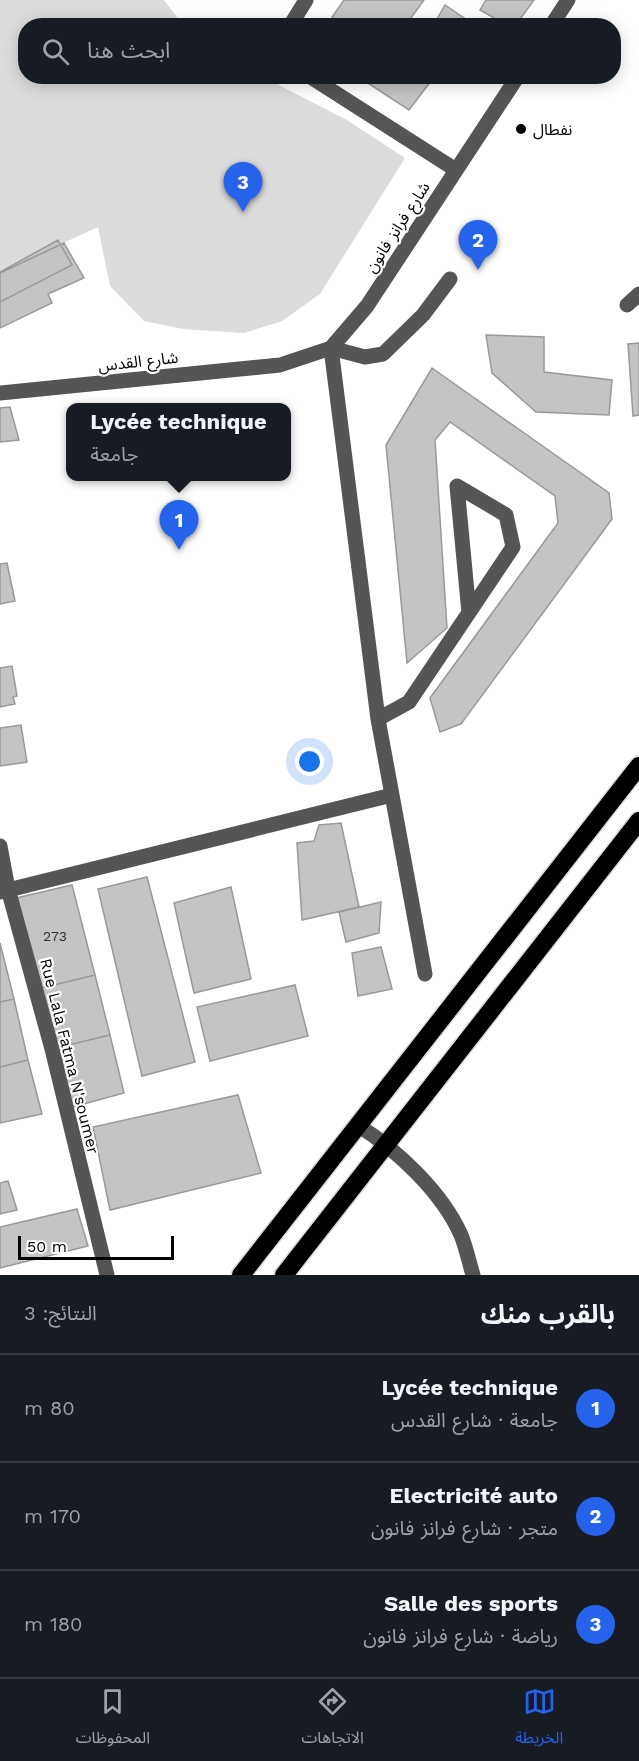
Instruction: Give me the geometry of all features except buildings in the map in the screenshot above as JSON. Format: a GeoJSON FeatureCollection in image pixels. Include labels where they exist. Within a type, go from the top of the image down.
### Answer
{"type":"FeatureCollection","features":[{"type":"Feature","properties":{"kind":"highway"},"geometry":{"type":"LineString","coordinates":[[241,1275],[639,766]]}},
{"type":"Feature","properties":{"kind":"highway"},"geometry":{"type":"LineString","coordinates":[[284,1275],[639,821]]}},
{"type":"Feature","properties":{"kind":"street"},"geometry":{"type":"LineString","coordinates":[[295,18],[306,0]]}},
{"type":"Feature","properties":{"kind":"street"},"geometry":{"type":"LineString","coordinates":[[556,18],[568,0]]}},
{"type":"Feature","properties":{"kind":"street"},"geometry":{"type":"LineString","coordinates":[[322,84],[456,170]]}},
{"type":"Feature","properties":{"kind":"street","name":"شارع فرانز فانون"},"geometry":{"type":"LineString","coordinates":[[331,348],[367,306],[513,84]]}},
{"type":"Feature","properties":{"kind":"street"},"geometry":{"type":"LineString","coordinates":[[425,974],[378,719],[331,348],[365,357],[383,354],[423,315],[450,279]]}},
{"type":"Feature","properties":{"kind":"street"},"geometry":{"type":"LineString","coordinates":[[627,305],[639,294]]}},
{"type":"Feature","properties":{"kind":"street","name":"شارع القدس"},"geometry":{"type":"LineString","coordinates":[[0,393],[280,365],[331,348]]}},
{"type":"Feature","properties":{"kind":"street"},"geometry":{"type":"LineString","coordinates":[[378,719],[409,702],[469,614],[513,547],[506,515],[457,486],[469,614]]}},
{"type":"Feature","properties":{"kind":"street"},"geometry":{"type":"LineString","coordinates":[[4,891],[392,795]]}},
{"type":"Feature","properties":{"kind":"street","name":"Rue Lala Fatma N'soumer"},"geometry":{"type":"LineString","coordinates":[[0,846],[4,891],[52,1049],[107,1275]]}},
{"type":"Feature","properties":{"kind":"street"},"geometry":{"type":"LineString","coordinates":[[359,1126],[387,1143],[433,1191],[460,1234],[473,1275]]}},
{"type":"Feature","properties":{"kind":"shaded area"},"geometry":{"type":"Polygon","coordinates":[[[0,0],[164,0],[178,18],[18,18],[18,84],[277,84],[347,120],[405,158],[320,294],[282,321],[244,333],[183,329],[144,321],[110,286],[98,227],[61,244],[72,265],[0,302],[0,0]]]}},
{"type":"Feature","properties":{"kind":"place","name":"نفطال"},"geometry":{"type":"Point","coordinates":[521,129]}},
{"type":"Feature","properties":{"kind":"place","name":"Salle des sports"},"geometry":{"type":"Point","coordinates":[243,212]}},
{"type":"Feature","properties":{"kind":"place","name":"Electricité auto"},"geometry":{"type":"Point","coordinates":[478,270]}},
{"type":"Feature","properties":{"kind":"place","name":"Lycée technique"},"geometry":{"type":"Point","coordinates":[179,550]}}]}
